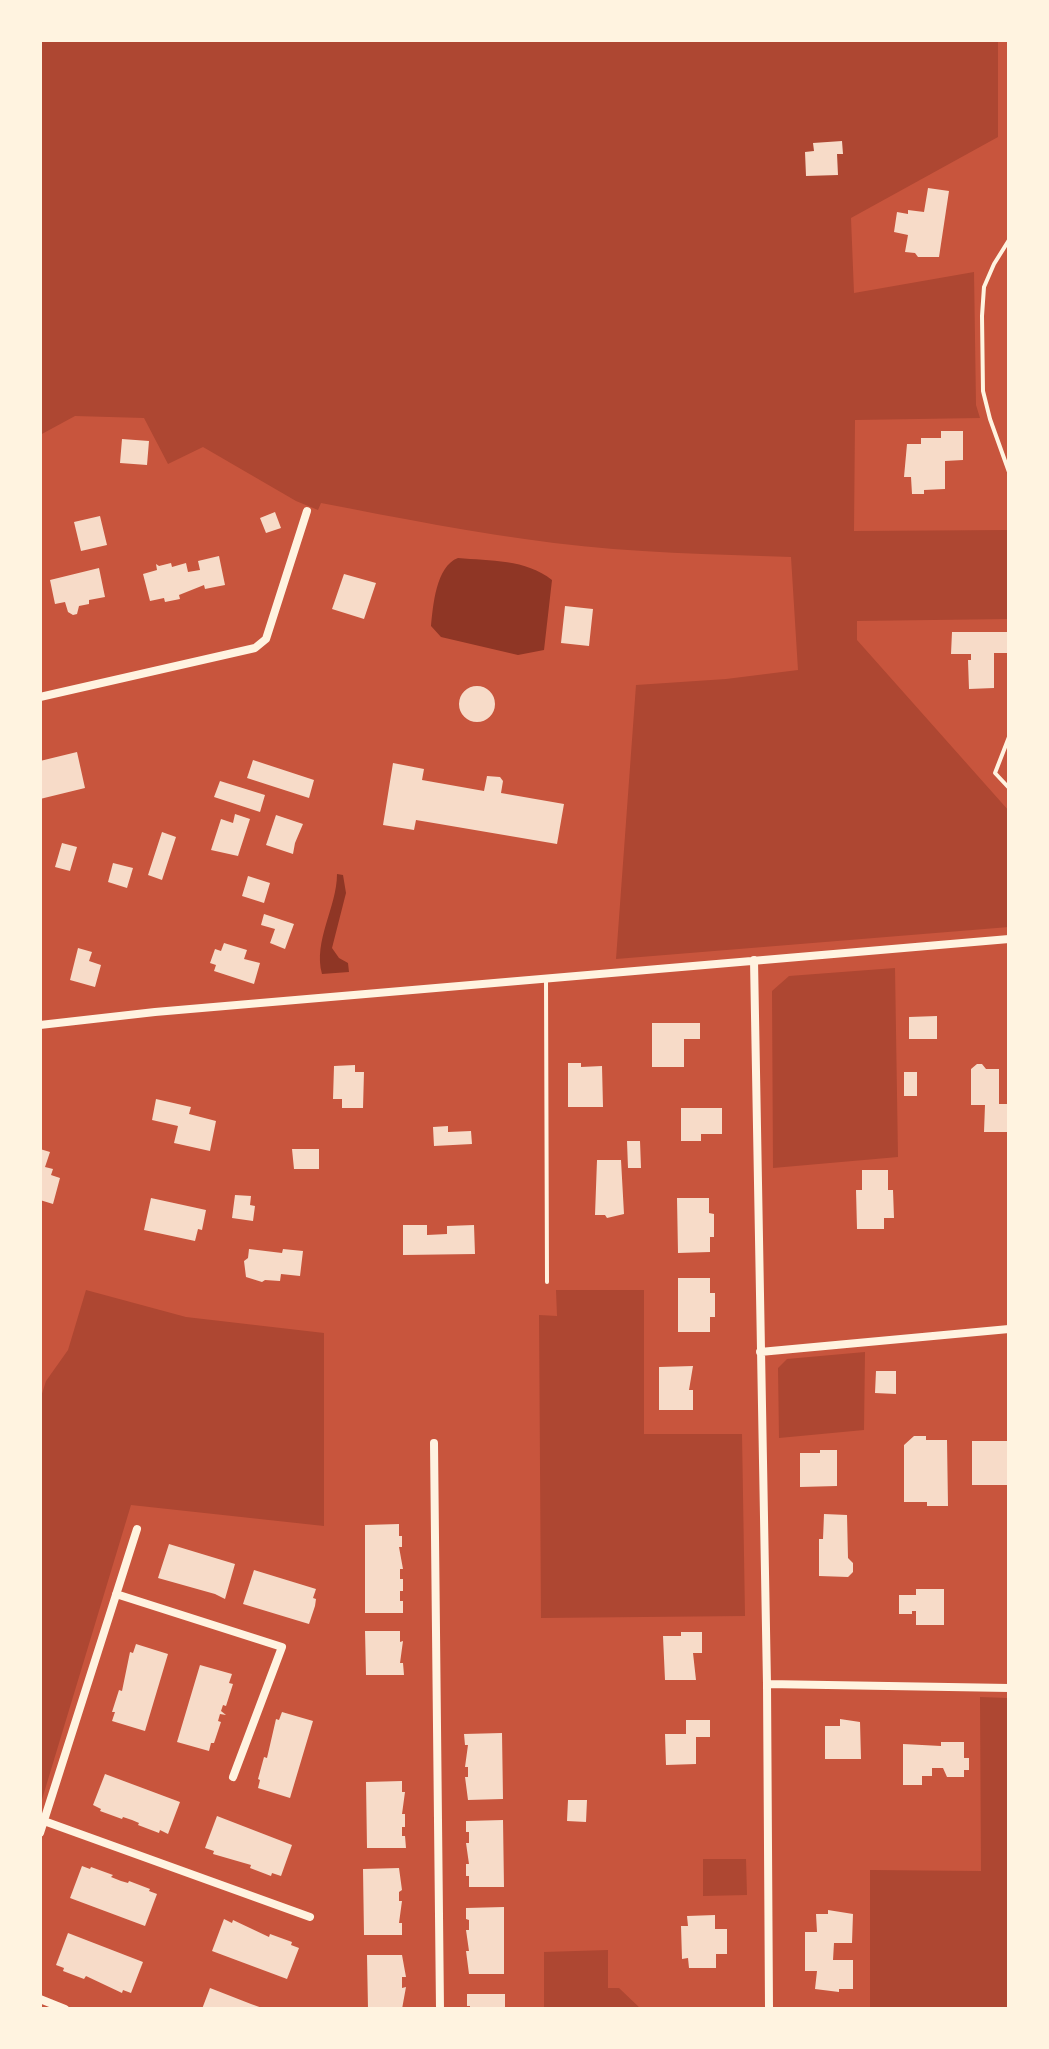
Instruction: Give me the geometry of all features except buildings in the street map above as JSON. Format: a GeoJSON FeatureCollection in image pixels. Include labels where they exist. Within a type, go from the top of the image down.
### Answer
{"type":"FeatureCollection","features":[{"type":"Feature","properties":{"kind":"street"},"geometry":{"type":"LineString","coordinates":[[40,697],[255,648],[266,639],[307,511]]}},
{"type":"Feature","properties":{"kind":"street"},"geometry":{"type":"LineString","coordinates":[[40,1025],[155,1012],[1009,939]]}},
{"type":"Feature","properties":{"kind":"street"},"geometry":{"type":"LineString","coordinates":[[754,960],[767,1684],[769,2009]]}},
{"type":"Feature","properties":{"kind":"street"},"geometry":{"type":"LineString","coordinates":[[760,1352],[1009,1329]]}},
{"type":"Feature","properties":{"kind":"street"},"geometry":{"type":"LineString","coordinates":[[434,1443],[440,2009]]}},
{"type":"Feature","properties":{"kind":"street"},"geometry":{"type":"LineString","coordinates":[[40,1833],[137,1529]]}},
{"type":"Feature","properties":{"kind":"street"},"geometry":{"type":"LineString","coordinates":[[116,1594],[282,1647],[233,1777]]}},
{"type":"Feature","properties":{"kind":"street"},"geometry":{"type":"LineString","coordinates":[[767,1684],[1009,1688]]}},
{"type":"Feature","properties":{"kind":"street"},"geometry":{"type":"LineString","coordinates":[[44,1821],[310,1917]]}},
{"type":"Feature","properties":{"kind":"street"},"geometry":{"type":"LineString","coordinates":[[40,1999],[65,2009]]}},
{"type":"Feature","properties":{"kind":"lane"},"geometry":{"type":"LineString","coordinates":[[1009,240],[984,287],[982,316],[983,391],[1009,472]]}},
{"type":"Feature","properties":{"kind":"lane"},"geometry":{"type":"LineString","coordinates":[[1009,737],[995,773],[1009,788]]}},
{"type":"Feature","properties":{"kind":"lane"},"geometry":{"type":"LineString","coordinates":[[546,979],[547,1282]]}},
{"type":"Feature","properties":{"kind":"shaded area"},"geometry":{"type":"Polygon","coordinates":[[[40,40],[998,40],[998,137],[851,218],[854,293],[974,272],[976,405],[980,418],[855,420],[854,531],[1009,530],[1009,619],[857,621],[857,640],[1009,811],[1009,927],[616,959],[636,685],[798,670],[791,557],[584,546],[466,530],[321,503],[318,510],[296,501],[203,447],[168,464],[144,418],[75,416],[40,435],[40,40]]]}},
{"type":"Feature","properties":{"kind":"shaded area"},"geometry":{"type":"Polygon","coordinates":[[[458,558],[519,565],[552,580],[544,650],[518,655],[441,637],[431,626],[435,598],[445,569],[458,558]]]}},
{"type":"Feature","properties":{"kind":"shaded area"},"geometry":{"type":"Polygon","coordinates":[[[337,874],[343,875],[346,893],[332,948],[339,958],[348,963],[349,972],[322,974],[321,949],[337,874]]]}},
{"type":"Feature","properties":{"kind":"shaded area"},"geometry":{"type":"Polygon","coordinates":[[[895,968],[898,1157],[773,1168],[772,991],[789,976],[895,968]]]}},
{"type":"Feature","properties":{"kind":"shaded area"},"geometry":{"type":"Polygon","coordinates":[[[86,1290],[186,1317],[324,1333],[324,1526],[131,1505],[40,1806],[40,1400],[46,1381],[68,1350],[86,1290]]]}},
{"type":"Feature","properties":{"kind":"shaded area"},"geometry":{"type":"Polygon","coordinates":[[[556,1290],[644,1290],[644,1434],[742,1434],[745,1616],[541,1618],[539,1315],[557,1316],[556,1290]]]}},
{"type":"Feature","properties":{"kind":"shaded area"},"geometry":{"type":"Polygon","coordinates":[[[865,1352],[864,1430],[779,1438],[778,1368],[787,1359],[865,1352]]]}},
{"type":"Feature","properties":{"kind":"shaded area"},"geometry":{"type":"Polygon","coordinates":[[[980,1697],[1007,1698],[1009,1701],[1009,2009],[870,2009],[870,1870],[981,1871],[980,1697]]]}},
{"type":"Feature","properties":{"kind":"shaded area"},"geometry":{"type":"Polygon","coordinates":[[[703,1859],[746,1859],[747,1895],[703,1896],[703,1859]]]}},
{"type":"Feature","properties":{"kind":"shaded area"},"geometry":{"type":"Polygon","coordinates":[[[608,1950],[608,1988],[619,1988],[641,2009],[544,2009],[544,1952],[608,1950]]]}}]}
